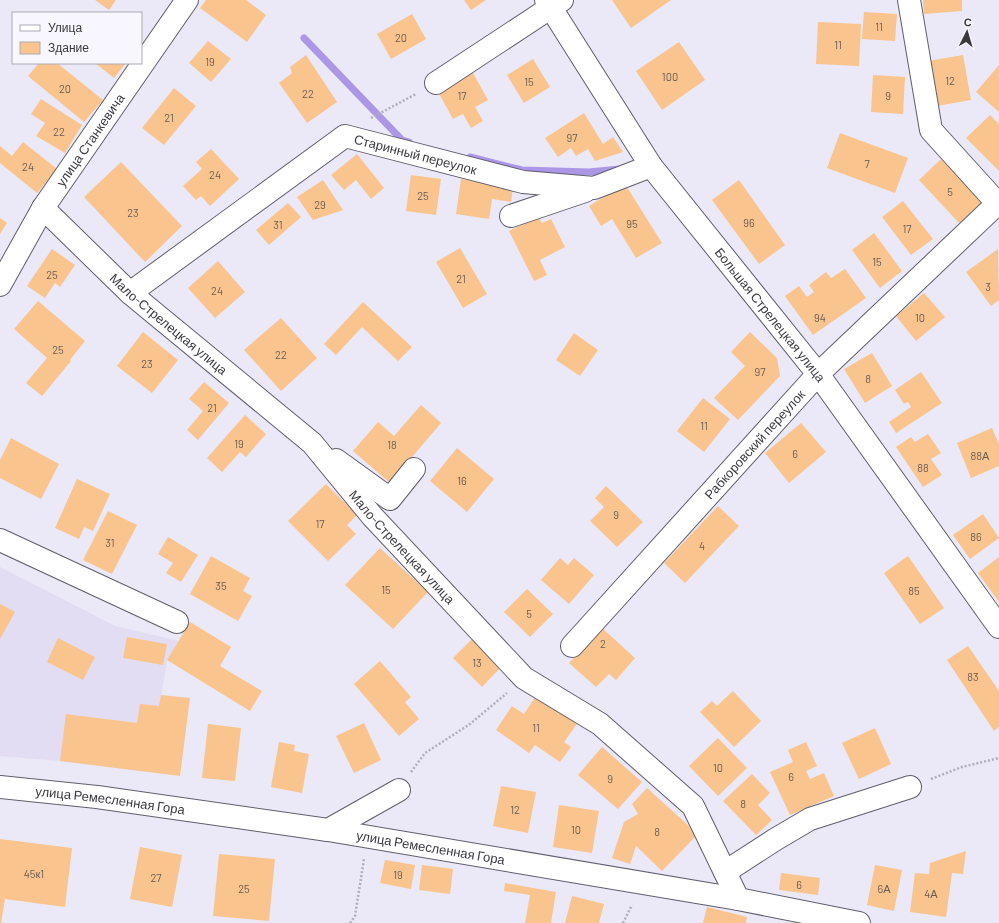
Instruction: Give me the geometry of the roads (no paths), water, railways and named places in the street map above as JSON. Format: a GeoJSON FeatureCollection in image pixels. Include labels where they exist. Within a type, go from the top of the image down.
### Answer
{"type":"FeatureCollection","features":[{"type":"Feature","properties":{"kind":"street","name":"улица Станкевича"},"geometry":{"type":"LineString","coordinates":[[0,285],[43,208],[187,0]]}},
{"type":"Feature","properties":{"kind":"street"},"geometry":{"type":"LineString","coordinates":[[909,0],[931,130],[998,204]]}},
{"type":"Feature","properties":{"kind":"street"},"geometry":{"type":"LineString","coordinates":[[436,83],[553,3]]}},
{"type":"Feature","properties":{"kind":"street","name":"Большая Стрелецкая улица"},"geometry":{"type":"LineString","coordinates":[[553,3],[651,166],[818,374],[999,626]]}},
{"type":"Feature","properties":{"kind":"street","name":"Старинный переулок"},"geometry":{"type":"LineString","coordinates":[[130,293],[345,136],[523,182],[594,188],[651,166]]}},
{"type":"Feature","properties":{"kind":"street"},"geometry":{"type":"LineString","coordinates":[[511,216],[594,188]]}},
{"type":"Feature","properties":{"kind":"street","name":"Рабкоровский переулок"},"geometry":{"type":"LineString","coordinates":[[572,646],[818,374],[998,204]]}},
{"type":"Feature","properties":{"kind":"street","name":"Мало-Стрелецкая улица"},"geometry":{"type":"LineString","coordinates":[[43,208],[130,293],[312,443],[372,516],[524,678],[600,724],[693,806],[738,899]]}},
{"type":"Feature","properties":{"kind":"street"},"geometry":{"type":"LineString","coordinates":[[312,443],[390,499],[414,469]]}},
{"type":"Feature","properties":{"kind":"street"},"geometry":{"type":"LineString","coordinates":[[0,540],[177,622]]}},
{"type":"Feature","properties":{"kind":"street","name":"улица Ремесленная Гора"},"geometry":{"type":"LineString","coordinates":[[0,787],[97,796],[367,836],[738,899],[859,923]]}},
{"type":"Feature","properties":{"kind":"street"},"geometry":{"type":"LineString","coordinates":[[725,872],[810,819],[910,787]]}},
{"type":"Feature","properties":{"kind":"street"},"geometry":{"type":"LineString","coordinates":[[328,830],[399,790]]}},
{"type":"Feature","properties":{"kind":"waterway"},"geometry":{"type":"LineString","coordinates":[[304,38],[402,140],[409,142]]}},
{"type":"Feature","properties":{"kind":"waterway"},"geometry":{"type":"LineString","coordinates":[[470,157],[522,170],[589,172],[620,169]]}}]}
